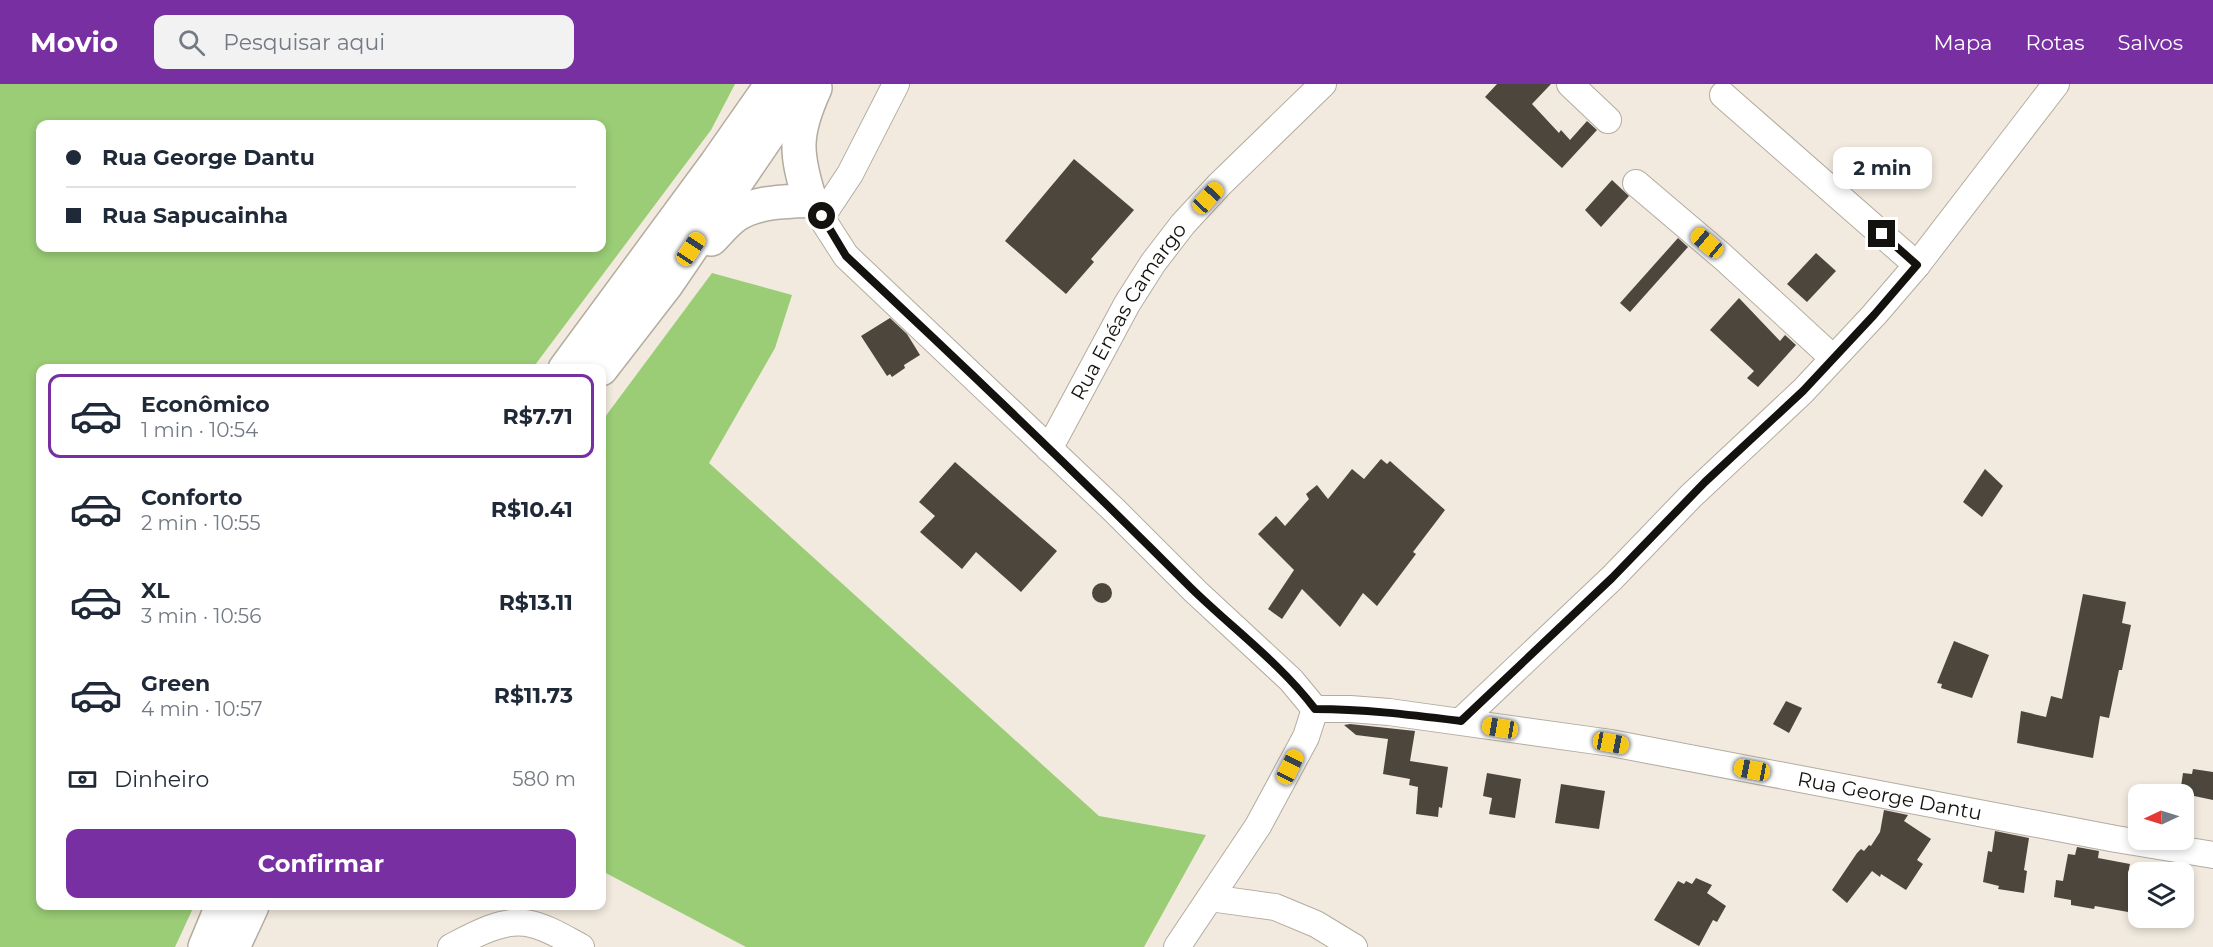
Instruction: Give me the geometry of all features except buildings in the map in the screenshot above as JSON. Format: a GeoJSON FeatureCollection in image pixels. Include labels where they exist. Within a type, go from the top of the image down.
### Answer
{"type":"FeatureCollection","features":[{"type":"Feature","properties":{"kind":"highway"},"geometry":{"type":"LineString","coordinates":[[569,364],[772,84]]}},
{"type":"Feature","properties":{"kind":"highway"},"geometry":{"type":"LineString","coordinates":[[606,364],[666,285],[803,84]]}},
{"type":"Feature","properties":{"kind":"highway"},"geometry":{"type":"LineString","coordinates":[[816,208],[801,170],[798,147],[803,115],[817,84]]}},
{"type":"Feature","properties":{"kind":"highway"},"geometry":{"type":"LineString","coordinates":[[666,285],[735,215],[753,207],[776,202],[816,208]]}},
{"type":"Feature","properties":{"kind":"highway"},"geometry":{"type":"LineString","coordinates":[[205,947],[220,910]]}},
{"type":"Feature","properties":{"kind":"highway"},"geometry":{"type":"LineString","coordinates":[[233,947],[250,910]]}},
{"type":"Feature","properties":{"kind":"street"},"geometry":{"type":"LineString","coordinates":[[896,84],[850,174],[816,208],[846,256],[1115,511],[1196,592],[1292,680],[1315,709],[1306,737],[1271,803],[1178,947]]}},
{"type":"Feature","properties":{"kind":"street","name":"Rua Enéas Camargo"},"geometry":{"type":"LineString","coordinates":[[1049,449],[1127,304],[1153,263],[1183,224],[1219,185],[1323,84]]}},
{"type":"Feature","properties":{"kind":"street"},"geometry":{"type":"LineString","coordinates":[[1570,84],[1608,120]]}},
{"type":"Feature","properties":{"kind":"street"},"geometry":{"type":"LineString","coordinates":[[1461,721],[1612,578],[1691,496],[1803,391],[1917,265],[2056,84]]}},
{"type":"Feature","properties":{"kind":"street"},"geometry":{"type":"LineString","coordinates":[[1723,95],[1917,265]]}},
{"type":"Feature","properties":{"kind":"street"},"geometry":{"type":"LineString","coordinates":[[1643,190],[1723,257],[1833,358]]}},
{"type":"Feature","properties":{"kind":"street","name":"Rua George Dantu"},"geometry":{"type":"LineString","coordinates":[[1315,709],[1379,711],[1611,743],[2116,839],[2213,855]]}},
{"type":"Feature","properties":{"kind":"street"},"geometry":{"type":"LineString","coordinates":[[1210,898],[1275,907],[1316,924],[1354,947]]}},
{"type":"Feature","properties":{"kind":"street"},"geometry":{"type":"LineString","coordinates":[[451,947],[502,925],[523,922],[550,931],[581,947]]}},
{"type":"Feature","properties":{"kind":"green space"},"geometry":{"type":"Polygon","coordinates":[[[0,84],[735,84],[711,130],[536,364],[36,364],[36,910],[192,910],[175,947],[0,947],[0,84]]]}},
{"type":"Feature","properties":{"kind":"green space"},"geometry":{"type":"Polygon","coordinates":[[[712,273],[792,295],[775,348],[709,463],[1099,816],[1206,835],[1144,947],[746,947],[606,873],[606,416],[712,273]]]}},
{"type":"Feature","properties":{"kind":"route"},"geometry":{"type":"LineString","coordinates":[[822,216],[846,256],[1115,511],[1196,592],[1292,680],[1315,709],[1389,712],[1461,721],[1612,578],[1734,454],[1803,391],[1874,315],[1917,265],[1882,234]]}}]}
